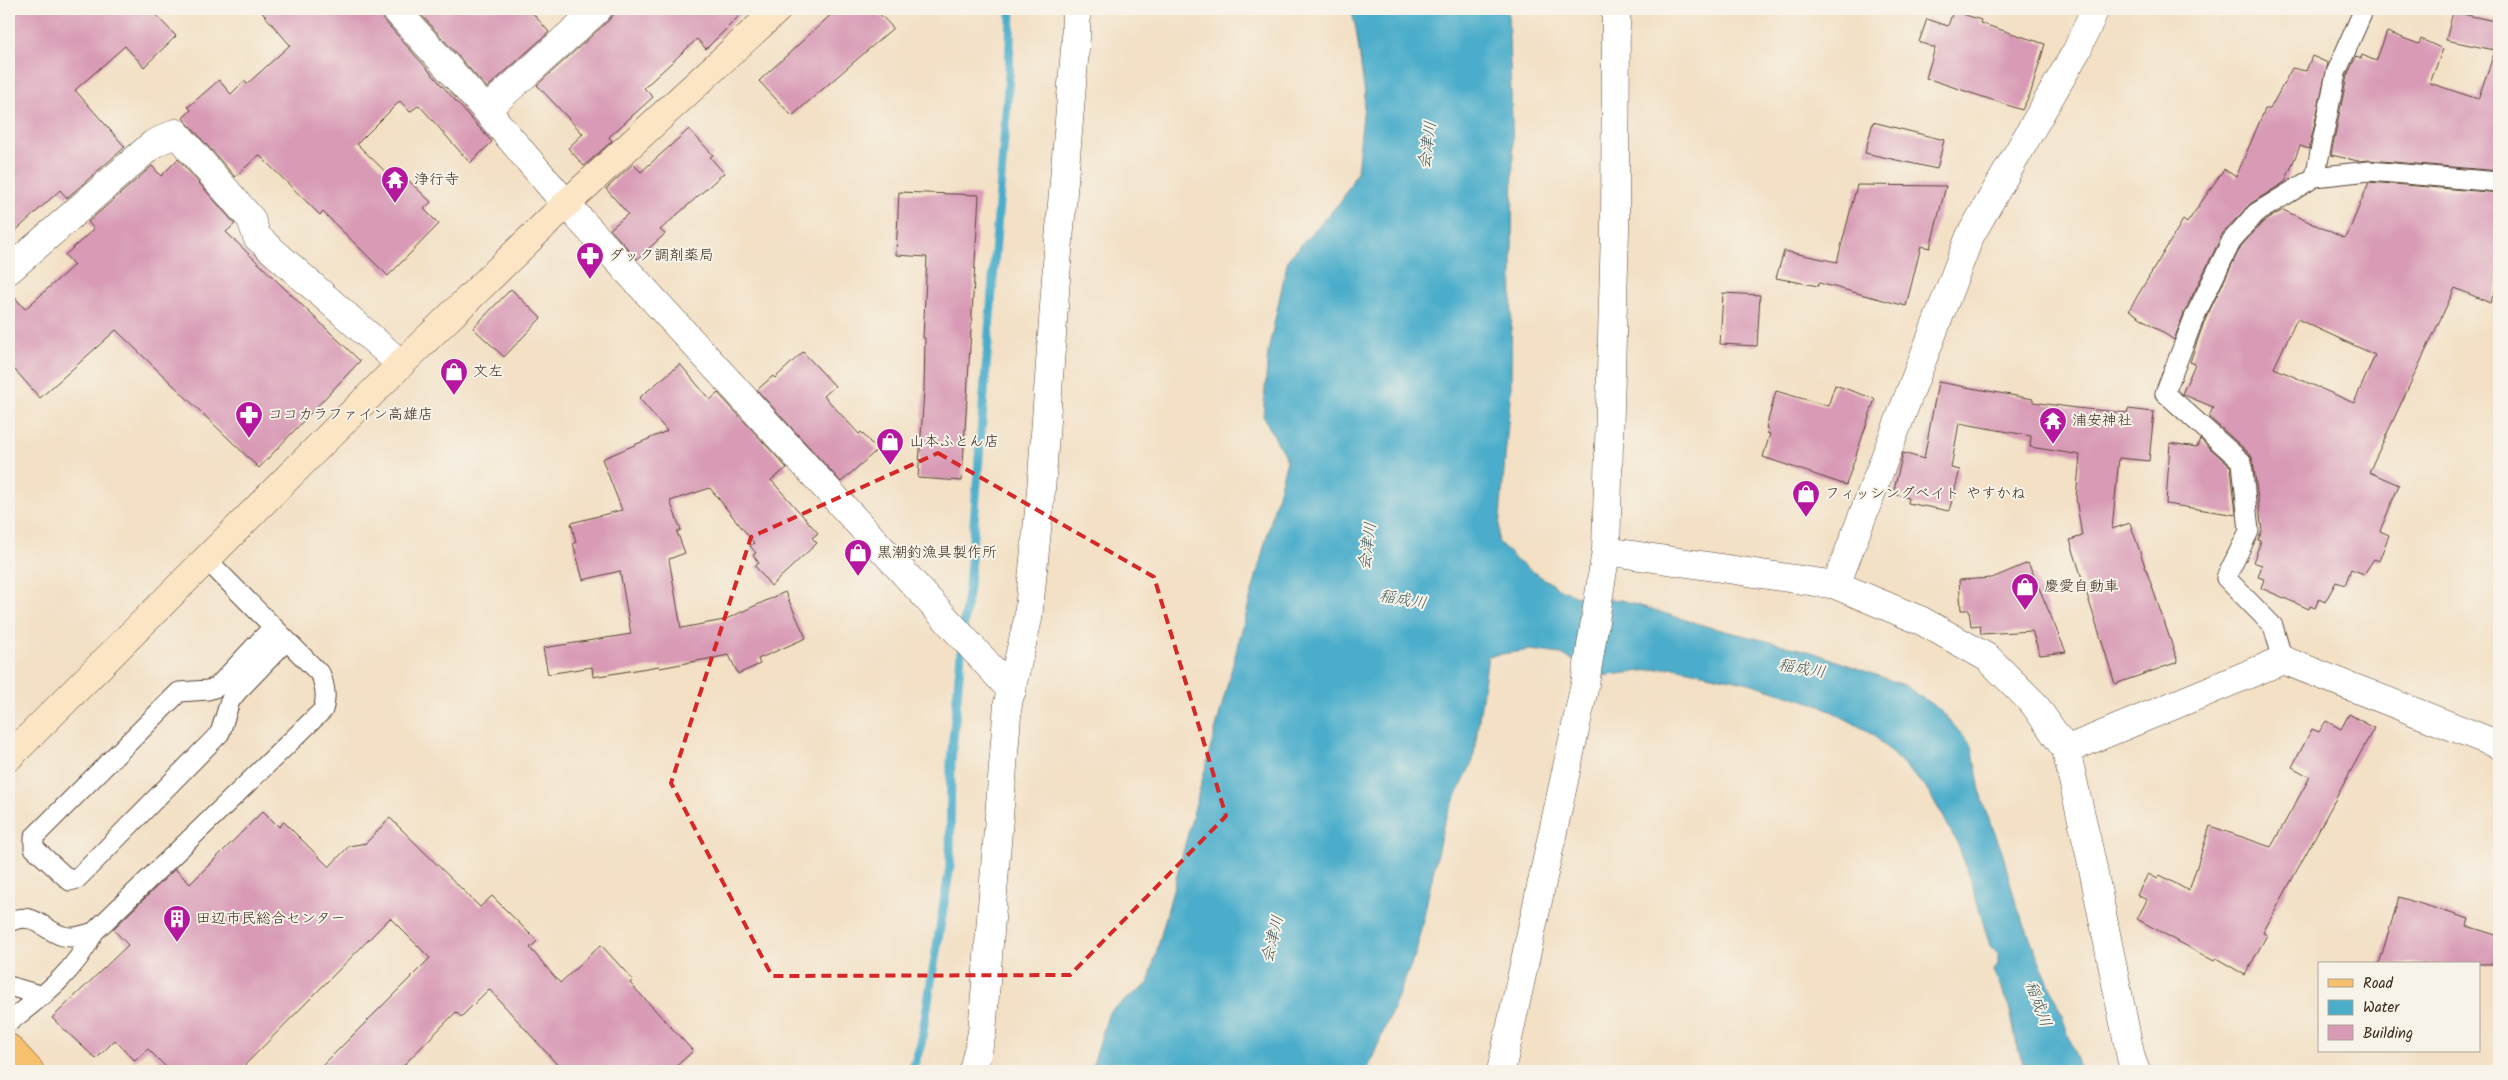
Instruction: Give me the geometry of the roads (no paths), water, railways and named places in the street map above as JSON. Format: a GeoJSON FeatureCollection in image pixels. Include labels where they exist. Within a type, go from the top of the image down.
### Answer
{"type":"FeatureCollection","features":[{"type":"Feature","properties":{"kind":"main road"},"geometry":{"type":"LineString","coordinates":[[9,1048],[30,1071]]}},
{"type":"Feature","properties":{"kind":"street"},"geometry":{"type":"LineString","coordinates":[[395,9],[486,110],[566,204],[1012,691]]}},
{"type":"Feature","properties":{"kind":"street"},"geometry":{"type":"LineString","coordinates":[[486,110],[598,9]]}},
{"type":"Feature","properties":{"kind":"street"},"geometry":{"type":"LineString","coordinates":[[9,757],[401,364],[566,204],[778,9]]}},
{"type":"Feature","properties":{"kind":"street"},"geometry":{"type":"LineString","coordinates":[[973,1071],[982,1033],[1008,703],[1028,619],[1042,491],[1057,264],[1076,37],[1076,9]]}},
{"type":"Feature","properties":{"kind":"street"},"geometry":{"type":"LineString","coordinates":[[1501,1071],[1585,684],[1606,550],[1615,230],[1616,9]]}},
{"type":"Feature","properties":{"kind":"street"},"geometry":{"type":"LineString","coordinates":[[1836,585],[1970,236],[2077,50],[2095,9]]}},
{"type":"Feature","properties":{"kind":"street"},"geometry":{"type":"LineString","coordinates":[[9,270],[153,144],[176,133],[251,219],[257,237],[401,364]]}},
{"type":"Feature","properties":{"kind":"street"},"geometry":{"type":"LineString","coordinates":[[1606,550],[1836,585],[1922,621],[1988,658],[2034,704],[2066,750],[2091,860],[2131,1058],[2136,1071]]}},
{"type":"Feature","properties":{"kind":"street"},"geometry":{"type":"LineString","coordinates":[[2066,750],[2282,660],[2499,745]]}},
{"type":"Feature","properties":{"kind":"lane"},"geometry":{"type":"LineString","coordinates":[[2315,177],[2336,72],[2364,9]]}},
{"type":"Feature","properties":{"kind":"lane"},"geometry":{"type":"LineString","coordinates":[[2282,660],[2273,626],[2226,578],[2249,531],[2242,462],[2165,393],[2194,318],[2232,240],[2256,212],[2315,177],[2369,171],[2499,182]]}},
{"type":"Feature","properties":{"kind":"lane"},"geometry":{"type":"LineString","coordinates":[[9,1022],[43,996],[81,958],[94,932],[323,710],[326,700],[321,675],[272,628],[206,559]]}},
{"type":"Feature","properties":{"kind":"lane"},"geometry":{"type":"LineString","coordinates":[[272,628],[217,686],[208,690],[178,692],[34,837],[34,848],[70,881],[77,879],[220,732],[230,702],[236,692],[286,641]]}},
{"type":"Feature","properties":{"kind":"lane"},"geometry":{"type":"LineString","coordinates":[[9,922],[17,918],[32,920],[62,936],[71,937],[94,932]]}},
{"type":"Feature","properties":{"kind":"lane"},"geometry":{"type":"LineString","coordinates":[[9,986],[43,996]]}},
{"type":"Feature","properties":{"kind":"water"},"geometry":{"type":"Polygon","coordinates":[[[1351,9],[1508,9],[1513,147],[1511,388],[1498,541],[1517,561],[1558,588],[1579,597],[1621,600],[1709,627],[1812,652],[1904,685],[1940,710],[1972,746],[1982,801],[2002,851],[2016,904],[2061,1013],[2081,1071],[2026,1071],[2018,1049],[2008,1002],[1993,971],[1998,964],[1998,954],[1990,946],[1958,845],[1925,787],[1873,734],[1820,705],[1749,683],[1674,667],[1603,676],[1561,654],[1530,650],[1488,656],[1473,761],[1444,822],[1416,953],[1367,1071],[1091,1071],[1109,1012],[1148,984],[1287,460],[1263,416],[1268,352],[1288,259],[1342,200],[1357,172],[1365,95],[1356,29],[1351,9]]]}},
{"type":"Feature","properties":{"kind":"waterway"},"geometry":{"type":"LineString","coordinates":[[963,630],[969,586],[1009,75],[1011,9]]}},
{"type":"Feature","properties":{"kind":"waterway"},"geometry":{"type":"LineString","coordinates":[[912,1071],[921,1044],[950,866],[951,761],[962,643]]}},
{"type":"Feature","properties":{"kind":"place","name":"浄行寺"},"geometry":{"type":"Point","coordinates":[395,204]}},
{"type":"Feature","properties":{"kind":"place","name":"ダック調剤薬局"},"geometry":{"type":"Point","coordinates":[590,280]}},
{"type":"Feature","properties":{"kind":"place","name":"文左"},"geometry":{"type":"Point","coordinates":[454,396]}},
{"type":"Feature","properties":{"kind":"place","name":"ココカラファイン高雄店"},"geometry":{"type":"Point","coordinates":[249,439]}},
{"type":"Feature","properties":{"kind":"place","name":"浦安神社"},"geometry":{"type":"Point","coordinates":[2053,445]}},
{"type":"Feature","properties":{"kind":"place","name":"山本ふとん店"},"geometry":{"type":"Point","coordinates":[890,466]}},
{"type":"Feature","properties":{"kind":"place","name":"フィッシングベイト やすかね"},"geometry":{"type":"Point","coordinates":[1806,518]}},
{"type":"Feature","properties":{"kind":"place","name":"黒潮釣漁具製作所"},"geometry":{"type":"Point","coordinates":[858,577]}},
{"type":"Feature","properties":{"kind":"place","name":"慶愛自動車"},"geometry":{"type":"Point","coordinates":[2025,611]}},
{"type":"Feature","properties":{"kind":"place","name":"田辺市民総合センター"},"geometry":{"type":"Point","coordinates":[177,943]}},
{"type":"Feature","properties":{"kind":"water label","name":"会津川"},"geometry":{"type":"Point","coordinates":[1428,145]}},
{"type":"Feature","properties":{"kind":"water label","name":"会津川"},"geometry":{"type":"Point","coordinates":[1368,546]}},
{"type":"Feature","properties":{"kind":"water label","name":"稲成川"},"geometry":{"type":"Point","coordinates":[1403,600]}},
{"type":"Feature","properties":{"kind":"water label","name":"稲成川"},"geometry":{"type":"Point","coordinates":[1802,669]}},
{"type":"Feature","properties":{"kind":"water label","name":"会津川"},"geometry":{"type":"Point","coordinates":[1273,939]}},
{"type":"Feature","properties":{"kind":"water label","name":"稲成川"},"geometry":{"type":"Point","coordinates":[2038,1004]}}]}
